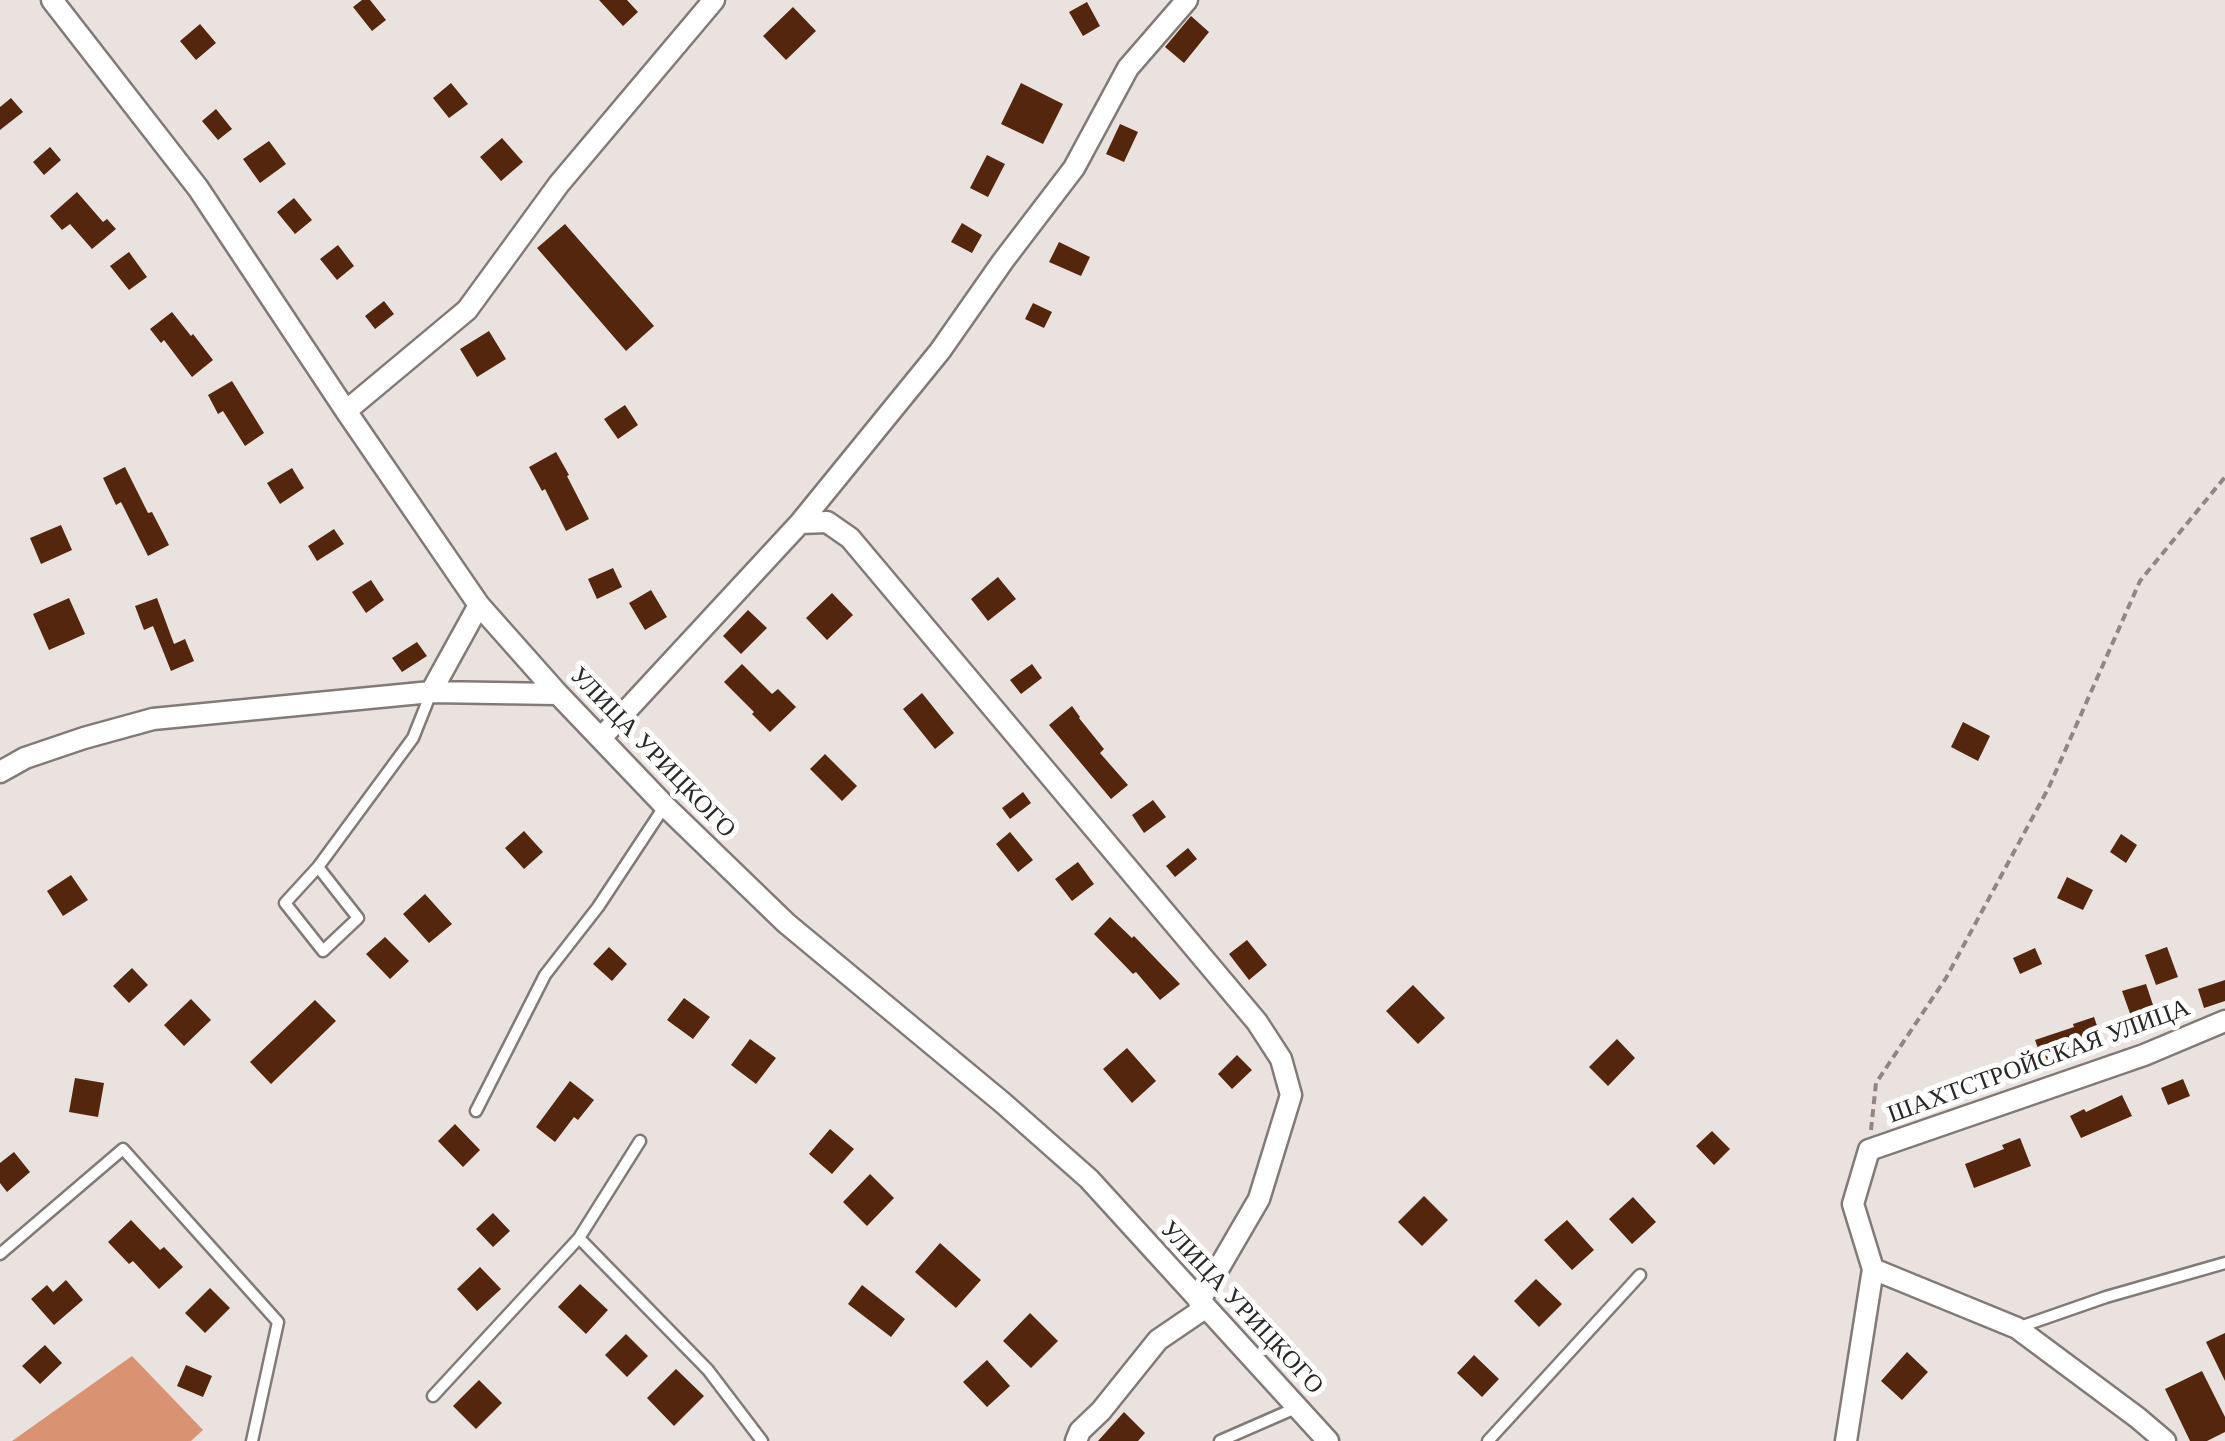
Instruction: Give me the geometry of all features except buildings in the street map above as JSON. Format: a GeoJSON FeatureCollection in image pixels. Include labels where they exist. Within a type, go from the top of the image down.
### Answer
{"type":"FeatureCollection","features":[{"type":"Feature","properties":{"kind":"street","name":"УЛИЦА УРИЦКОГО"},"geometry":{"type":"LineString","coordinates":[[52,0],[198,188],[479,605],[665,806],[786,922],[1089,1179],[1326,1440]]}},
{"type":"Feature","properties":{"kind":"street"},"geometry":{"type":"LineString","coordinates":[[346,411],[467,310],[558,184],[714,0]]}},
{"type":"Feature","properties":{"kind":"street"},"geometry":{"type":"LineString","coordinates":[[601,738],[800,523],[940,351],[1074,168],[1128,68],[1187,0]]}},
{"type":"Feature","properties":{"kind":"street"},"geometry":{"type":"LineString","coordinates":[[800,523],[828,522],[850,538],[1257,1022],[1281,1059],[1291,1095],[1258,1198],[1202,1305],[1158,1340],[1074,1438]]}},
{"type":"Feature","properties":{"kind":"street"},"geometry":{"type":"LineString","coordinates":[[431,692],[479,605]]}},
{"type":"Feature","properties":{"kind":"street"},"geometry":{"type":"LineString","coordinates":[[0,772],[69,742],[153,719],[431,692],[558,694]]}},
{"type":"Feature","properties":{"kind":"street","name":"ШАХТСТРОЙСКАЯ УЛИЦА"},"geometry":{"type":"LineString","coordinates":[[1846,1441],[1872,1269],[1853,1204],[1868,1150],[2144,1054],[2225,1021]]}},
{"type":"Feature","properties":{"kind":"street"},"geometry":{"type":"LineString","coordinates":[[1872,1269],[2017,1328],[2165,1441]]}},
{"type":"Feature","properties":{"kind":"lane"},"geometry":{"type":"LineString","coordinates":[[318,868],[358,918],[323,951],[285,903],[318,868],[413,738],[431,692]]}},
{"type":"Feature","properties":{"kind":"lane"},"geometry":{"type":"LineString","coordinates":[[476,1111],[544,975],[598,907],[665,806]]}},
{"type":"Feature","properties":{"kind":"lane"},"geometry":{"type":"LineString","coordinates":[[433,1396],[580,1238],[640,1142]]}},
{"type":"Feature","properties":{"kind":"lane"},"geometry":{"type":"LineString","coordinates":[[0,1254],[123,1148],[278,1322],[252,1441]]}},
{"type":"Feature","properties":{"kind":"lane"},"geometry":{"type":"LineString","coordinates":[[580,1238],[708,1370],[762,1441]]}},
{"type":"Feature","properties":{"kind":"lane"},"geometry":{"type":"LineString","coordinates":[[2017,1328],[2106,1297],[2225,1264]]}},
{"type":"Feature","properties":{"kind":"lane"},"geometry":{"type":"LineString","coordinates":[[1488,1441],[1640,1275]]}},
{"type":"Feature","properties":{"kind":"lane"},"geometry":{"type":"LineString","coordinates":[[1220,1441],[1298,1406]]}},
{"type":"Feature","properties":{"kind":"path"},"geometry":{"type":"LineString","coordinates":[[1868,1150],[1876,1083],[1946,978],[2049,787],[2140,580],[2225,478]]}},
{"type":"Feature","properties":{"kind":"shaded area"},"geometry":{"type":"Polygon","coordinates":[[[132,1356],[203,1430],[191,1441],[12,1441],[132,1356]]]}}]}
